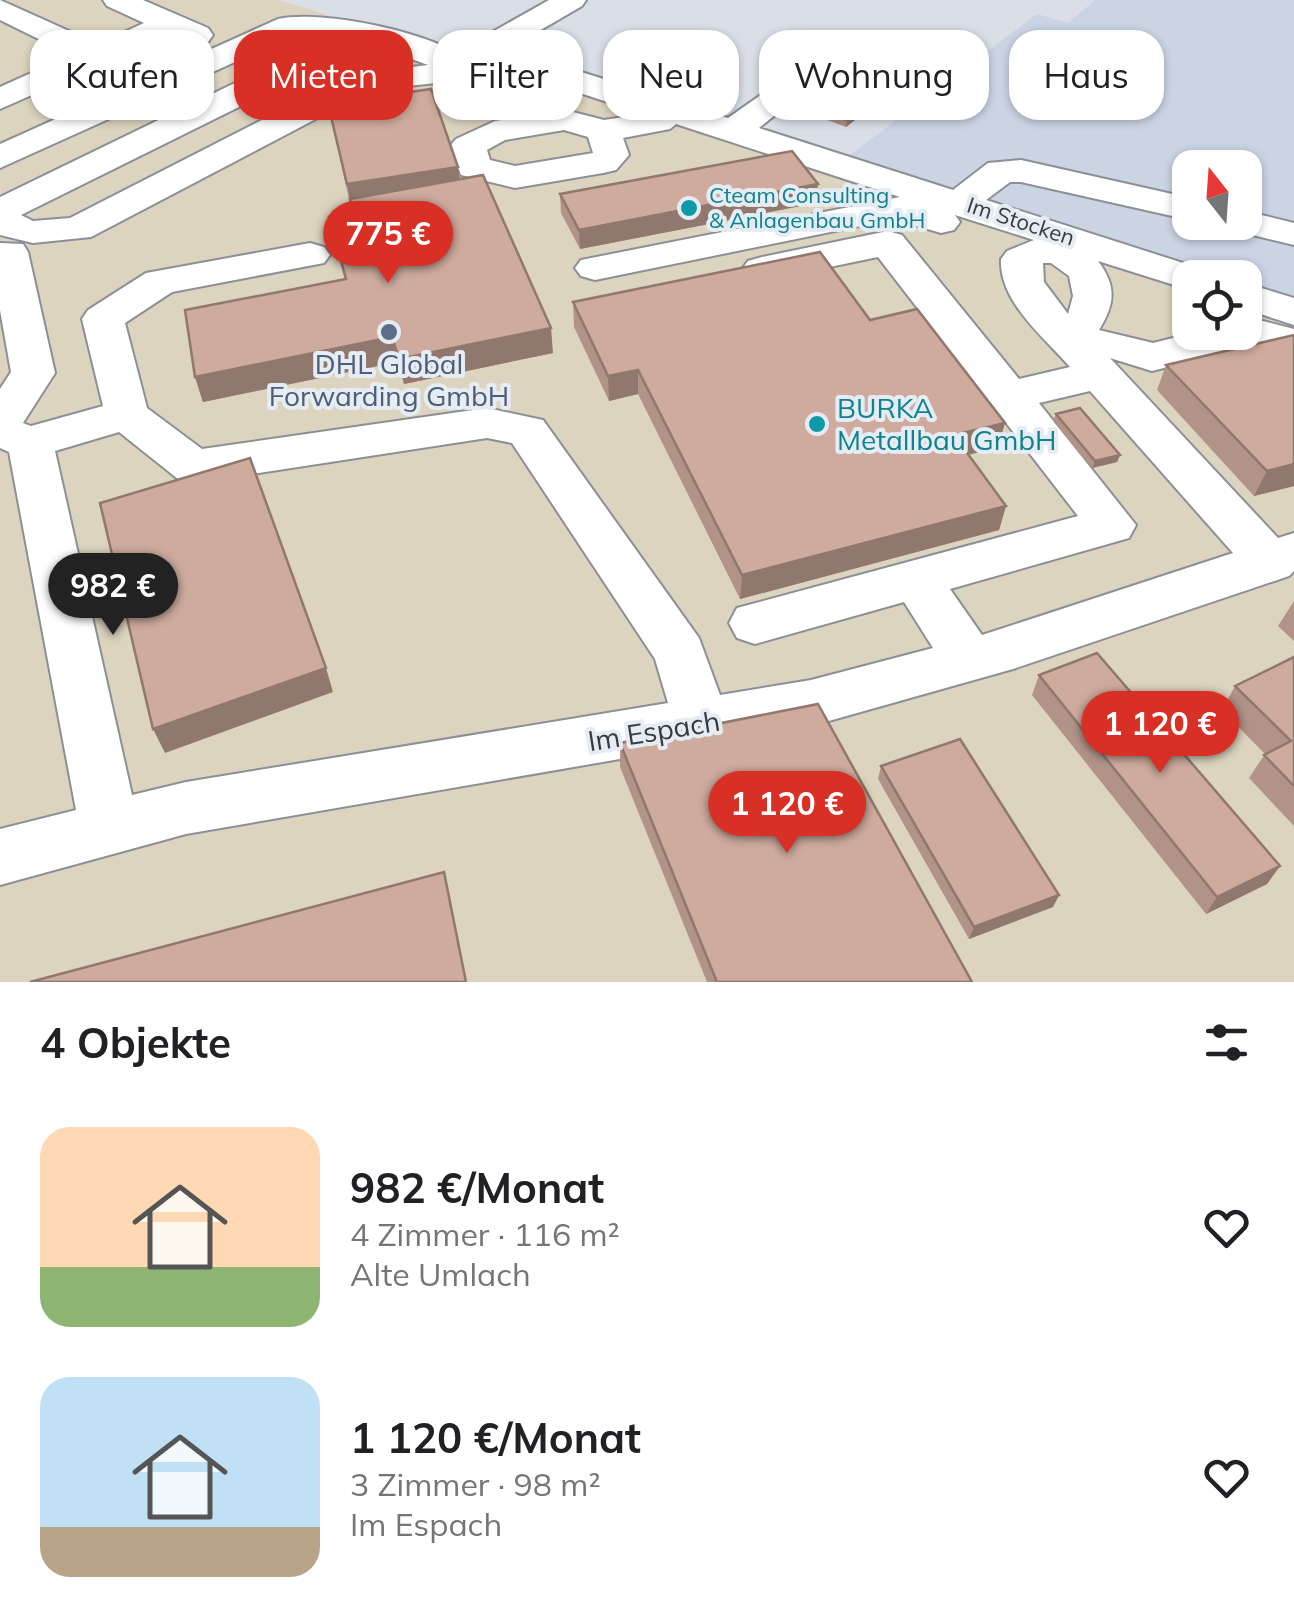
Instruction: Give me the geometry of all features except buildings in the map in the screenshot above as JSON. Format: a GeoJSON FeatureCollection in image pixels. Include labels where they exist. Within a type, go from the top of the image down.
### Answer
{"type":"FeatureCollection","features":[{"type":"Feature","properties":{"kind":"street"},"geometry":{"type":"LineString","coordinates":[[0,126],[197,35],[118,0]]}},
{"type":"Feature","properties":{"kind":"street"},"geometry":{"type":"LineString","coordinates":[[540,30],[571,0]]}},
{"type":"Feature","properties":{"kind":"street"},"geometry":{"type":"LineString","coordinates":[[0,8],[45,30]]}},
{"type":"Feature","properties":{"kind":"street"},"geometry":{"type":"LineString","coordinates":[[154,30],[170,23]]}},
{"type":"Feature","properties":{"kind":"street","name":"Im Stocken"},"geometry":{"type":"LineString","coordinates":[[276,30],[320,23],[350,30]]}},
{"type":"Feature","properties":{"kind":"street","name":"Im Stocken"},"geometry":{"type":"LineString","coordinates":[[0,158],[234,48]]}},
{"type":"Feature","properties":{"kind":"street"},"geometry":{"type":"LineString","coordinates":[[4,93],[30,82]]}},
{"type":"Feature","properties":{"kind":"street"},"geometry":{"type":"LineString","coordinates":[[8,233],[234,106]]}},
{"type":"Feature","properties":{"kind":"street"},"geometry":{"type":"LineString","coordinates":[[734,130],[759,112]]}},
{"type":"Feature","properties":{"kind":"street"},"geometry":{"type":"LineString","coordinates":[[8,233],[78,229],[288,120]]}},
{"type":"Feature","properties":{"kind":"street"},"geometry":{"type":"LineString","coordinates":[[604,131],[660,120]]}},
{"type":"Feature","properties":{"kind":"street","name":"Im Stocken"},"geometry":{"type":"LineString","coordinates":[[698,120],[1172,271]]}},
{"type":"Feature","properties":{"kind":"street"},"geometry":{"type":"LineString","coordinates":[[962,202],[1001,171],[1172,205]]}},
{"type":"Feature","properties":{"kind":"street"},"geometry":{"type":"LineString","coordinates":[[595,268],[896,207],[976,233],[1021,259]]}},
{"type":"Feature","properties":{"kind":"street"},"geometry":{"type":"LineString","coordinates":[[1262,226],[1294,234]]}},
{"type":"Feature","properties":{"kind":"street"},"geometry":{"type":"LineString","coordinates":[[8,233],[32,373],[10,432],[109,826]]}},
{"type":"Feature","properties":{"kind":"street"},"geometry":{"type":"LineString","coordinates":[[576,305],[888,244],[1112,525],[755,623]]}},
{"type":"Feature","properties":{"kind":"street","name":"Im Stocken"},"geometry":{"type":"LineString","coordinates":[[1071,342],[1092,305],[1091,276],[1077,260],[1058,253],[1042,250],[1021,259],[1018,272],[1024,287],[1071,342],[1283,557]]}},
{"type":"Feature","properties":{"kind":"street"},"geometry":{"type":"LineString","coordinates":[[310,255],[160,282],[103,319],[128,415],[194,467],[487,423],[527,431],[680,653],[701,723]]}},
{"type":"Feature","properties":{"kind":"street"},"geometry":{"type":"LineString","coordinates":[[1262,301],[1294,312]]}},
{"type":"Feature","properties":{"kind":"street"},"geometry":{"type":"LineString","coordinates":[[1071,342],[1115,345],[1152,357],[1255,332],[1294,344]]}},
{"type":"Feature","properties":{"kind":"street"},"geometry":{"type":"LineString","coordinates":[[1009,396],[1100,374]]}},
{"type":"Feature","properties":{"kind":"street"},"geometry":{"type":"LineString","coordinates":[[10,432],[128,415]]}},
{"type":"Feature","properties":{"kind":"street","name":"Im Espach"},"geometry":{"type":"LineString","coordinates":[[0,857],[186,808],[811,704],[970,661],[1283,557]]}},
{"type":"Feature","properties":{"kind":"street"},"geometry":{"type":"LineString","coordinates":[[916,579],[970,661]]}},
{"type":"Feature","properties":{"kind":"shaded area"},"geometry":{"type":"Polygon","coordinates":[[[0,0],[280,0],[375,30],[234,30],[234,120],[413,120],[413,42],[433,48],[433,120],[583,120],[583,86],[603,90],[603,120],[730,120],[850,155],[1172,260],[1172,350],[1262,350],[1262,291],[1294,301],[1294,982],[0,982],[0,0]]]}},
{"type":"Feature","properties":{"kind":"shaded area"},"geometry":{"type":"Polygon","coordinates":[[[1095,0],[1294,0],[1294,301],[1262,291],[1262,260],[1172,260],[850,155],[896,120],[989,120],[989,50],[1009,35],[1009,120],[1164,120],[1164,30],[1016,30],[1037,14],[1068,23],[1095,0]]]}},
{"type":"Feature","properties":{"kind":"place","name":"Cteam Consulting & Anlagenbau GmbH"},"geometry":{"type":"Point","coordinates":[689,208]}},
{"type":"Feature","properties":{"kind":"place","name":"DHL Global Forwarding GmbH"},"geometry":{"type":"Point","coordinates":[389,332]}},
{"type":"Feature","properties":{"kind":"place","name":"BURKA Metallbau GmbH"},"geometry":{"type":"Point","coordinates":[817,424]}}]}
